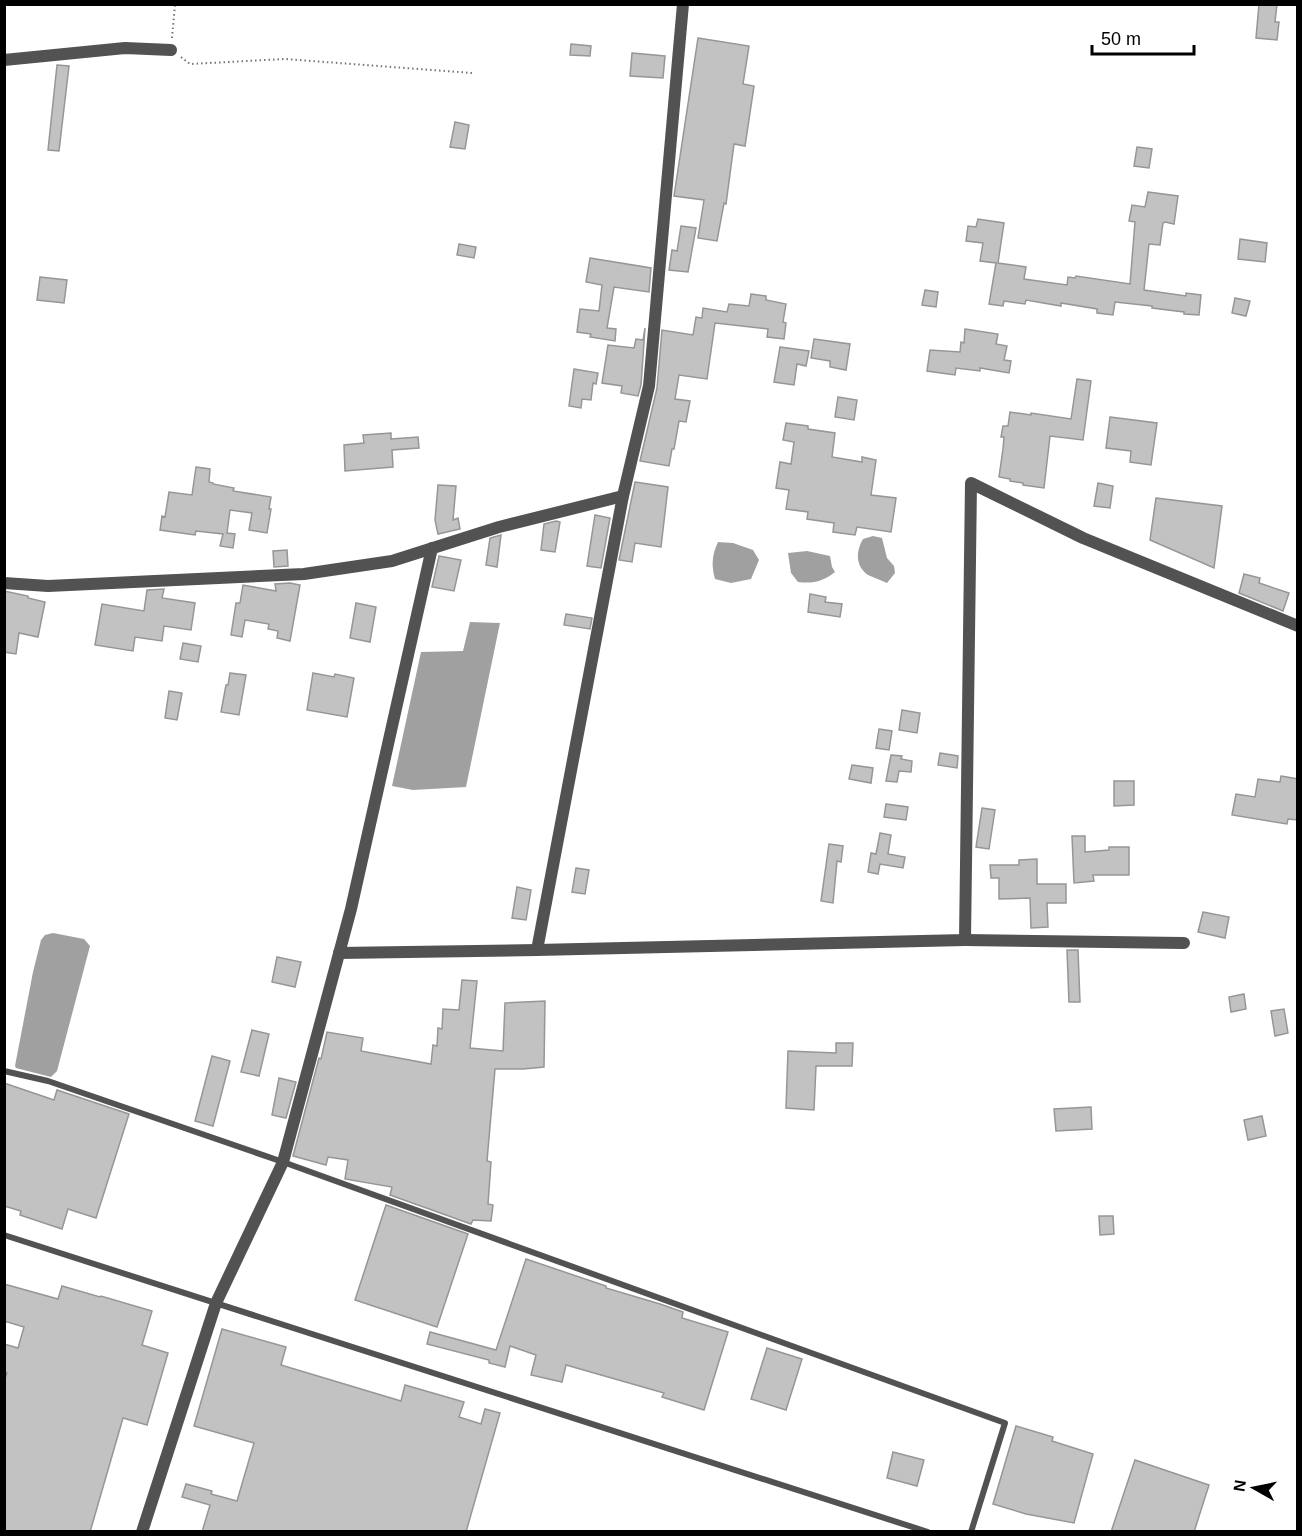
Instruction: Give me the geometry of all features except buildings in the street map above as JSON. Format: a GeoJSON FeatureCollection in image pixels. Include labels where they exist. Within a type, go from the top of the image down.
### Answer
{"type":"FeatureCollection","features":[{"type":"Feature","properties":{"kind":"street"},"geometry":{"type":"LineString","coordinates":[[537,950],[623,496],[649,386],[683,4]]}},
{"type":"Feature","properties":{"kind":"street"},"geometry":{"type":"LineString","coordinates":[[4,60],[125,48],[171,50]]}},
{"type":"Feature","properties":{"kind":"street"},"geometry":{"type":"LineString","coordinates":[[965,940],[970,483],[1083,538],[1298,626]]}},
{"type":"Feature","properties":{"kind":"street"},"geometry":{"type":"LineString","coordinates":[[4,583],[48,586],[304,574],[392,561],[499,527],[623,496]]}},
{"type":"Feature","properties":{"kind":"street"},"geometry":{"type":"LineString","coordinates":[[142,1532],[216,1304],[283,1161],[356,886],[432,548]]}},
{"type":"Feature","properties":{"kind":"street"},"geometry":{"type":"LineString","coordinates":[[339,953],[965,940],[1184,943]]}},
{"type":"Feature","properties":{"kind":"lane"},"geometry":{"type":"LineString","coordinates":[[4,1071],[48,1081],[283,1161],[1005,1423],[971,1532]]}},
{"type":"Feature","properties":{"kind":"lane"},"geometry":{"type":"LineString","coordinates":[[4,1235],[928,1532]]}},
{"type":"Feature","properties":{"kind":"path"},"geometry":{"type":"LineString","coordinates":[[175,4],[171,50],[190,64],[285,59],[472,73]]}},
{"type":"Feature","properties":{"kind":"shaded area"},"geometry":{"type":"Polygon","coordinates":[[[873,536],[882,538],[887,558],[894,566],[895,573],[887,583],[868,575],[859,563],[858,553],[863,539],[873,536]]]}},
{"type":"Feature","properties":{"kind":"shaded area"},"geometry":{"type":"Polygon","coordinates":[[[718,542],[733,543],[753,550],[759,560],[751,579],[731,583],[715,579],[713,560],[718,542]]]}},
{"type":"Feature","properties":{"kind":"shaded area"},"geometry":{"type":"Polygon","coordinates":[[[807,551],[830,556],[835,572],[818,581],[798,582],[791,573],[788,553],[807,551]]]}},
{"type":"Feature","properties":{"kind":"shaded area"},"geometry":{"type":"Polygon","coordinates":[[[470,622],[500,623],[466,787],[413,790],[392,786],[421,652],[463,651],[470,622]]]}},
{"type":"Feature","properties":{"kind":"shaded area"},"geometry":{"type":"Polygon","coordinates":[[[53,933],[84,939],[90,946],[57,1071],[51,1077],[15,1066],[41,940],[45,935],[53,933]]]}}]}
